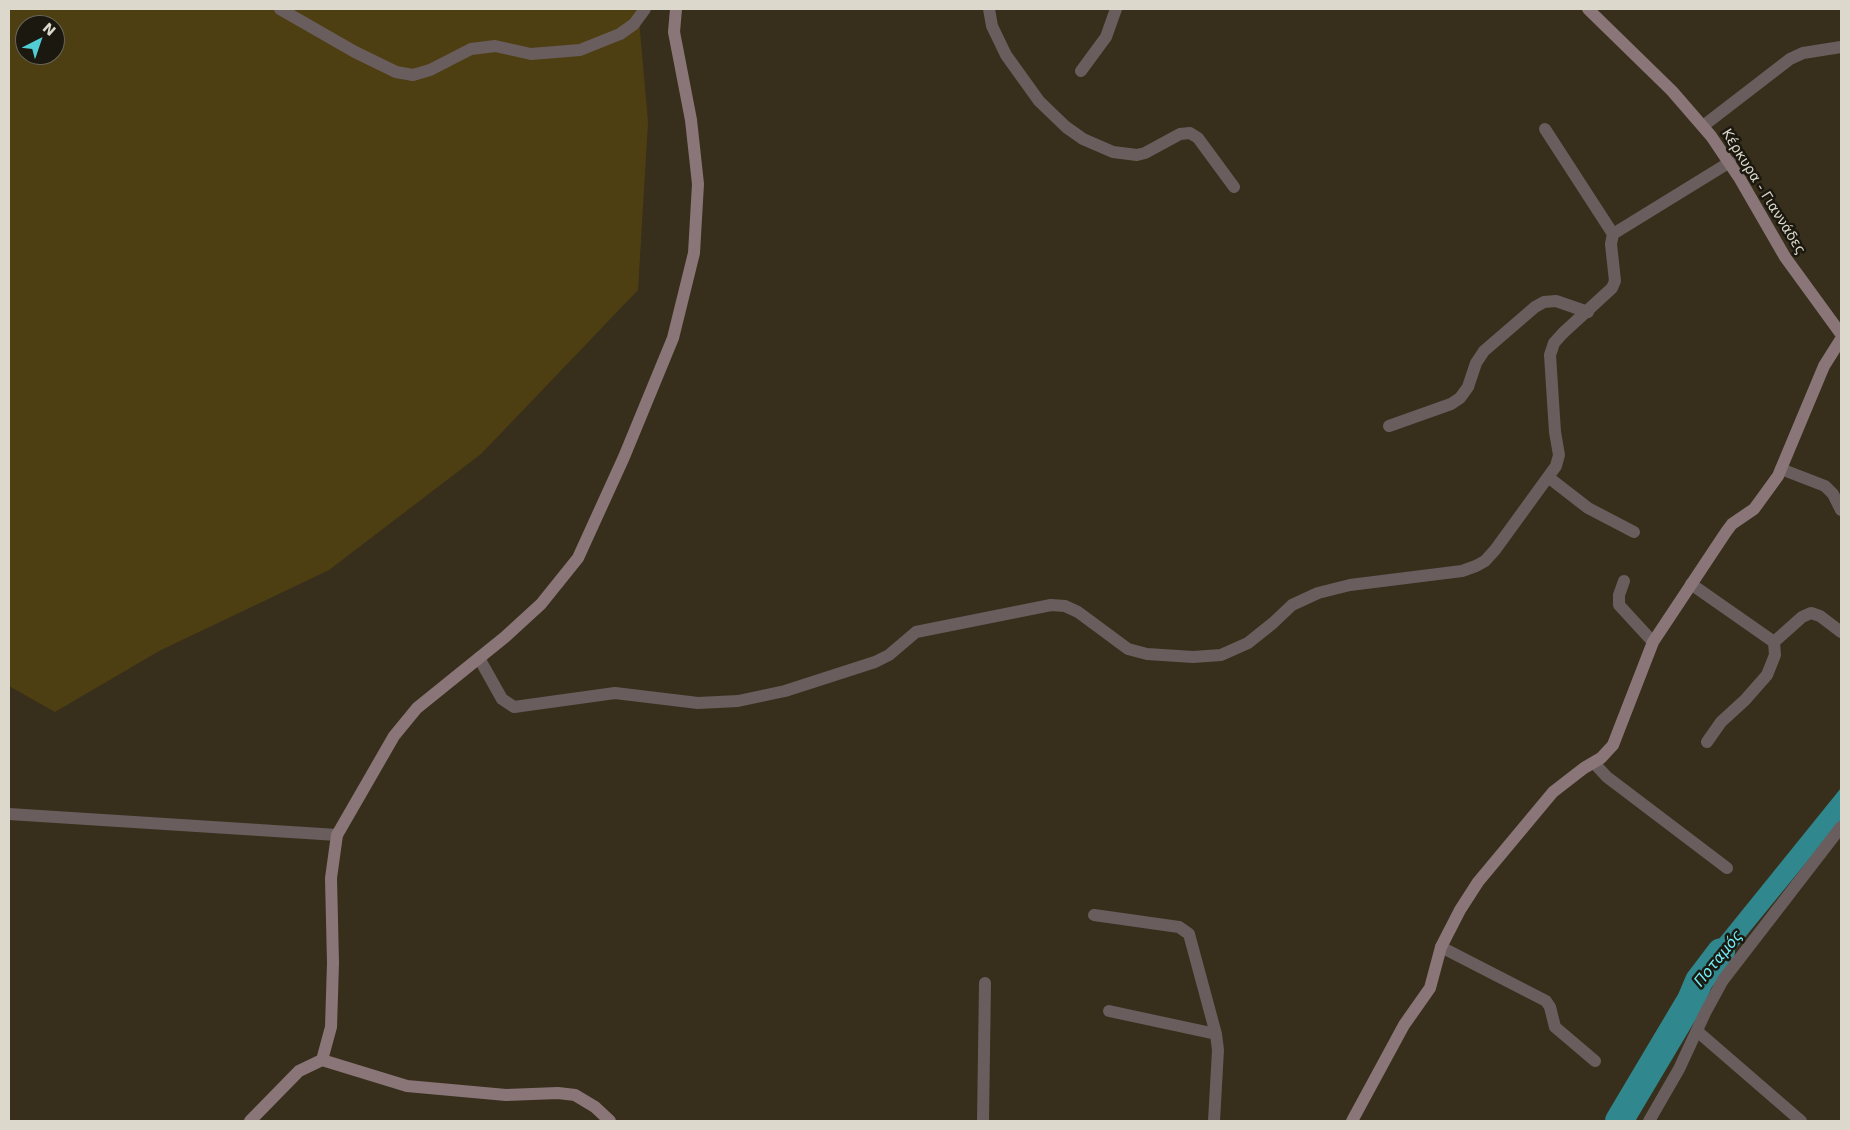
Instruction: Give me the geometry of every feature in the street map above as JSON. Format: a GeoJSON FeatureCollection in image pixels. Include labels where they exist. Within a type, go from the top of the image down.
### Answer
{"type":"FeatureCollection","features":[{"type":"Feature","properties":{"kind":"street"},"geometry":{"type":"LineString","coordinates":[[280,9],[355,52],[396,72],[413,76],[430,70],[471,49],[495,46],[531,54],[580,50],[620,34],[634,24],[645,9]]}},
{"type":"Feature","properties":{"kind":"street"},"geometry":{"type":"LineString","coordinates":[[322,1060],[331,1027],[333,963],[331,878],[337,835],[394,736],[418,708],[480,658],[541,604],[578,558],[620,466],[672,338],[694,252],[698,184],[691,120],[674,32],[676,9]]}},
{"type":"Feature","properties":{"kind":"street"},"geometry":{"type":"LineString","coordinates":[[989,9],[992,26],[1012,63],[1039,101],[1083,139],[1112,152],[1137,155],[1146,153],[1180,134],[1190,133],[1198,138],[1234,187]]}},
{"type":"Feature","properties":{"kind":"street"},"geometry":{"type":"LineString","coordinates":[[1081,71],[1106,37],[1116,9]]}},
{"type":"Feature","properties":{"kind":"street","name":"Κέρκυρα - Γιαννάδες"},"geometry":{"type":"LineString","coordinates":[[1588,9],[1672,91],[1703,126],[1730,162],[1786,257],[1841,334]]}},
{"type":"Feature","properties":{"kind":"street"},"geometry":{"type":"LineString","coordinates":[[1703,126],[1790,59],[1803,53],[1841,47]]}},
{"type":"Feature","properties":{"kind":"street"},"geometry":{"type":"LineString","coordinates":[[1545,129],[1613,234]]}},
{"type":"Feature","properties":{"kind":"street"},"geometry":{"type":"LineString","coordinates":[[480,658],[502,699],[514,707],[615,693],[698,703],[738,701],[785,691],[875,662],[889,656],[916,632],[1051,605],[1065,606],[1078,612],[1110,638],[1128,649],[1147,654],[1193,657],[1220,655],[1248,643],[1273,623],[1292,604],[1318,593],[1350,585],[1462,571],[1476,566],[1485,561],[1495,550],[1556,466],[1559,455],[1555,432],[1550,355],[1554,344],[1608,294],[1615,281],[1610,244],[1613,234],[1730,162]]}},
{"type":"Feature","properties":{"kind":"street"},"geometry":{"type":"LineString","coordinates":[[1389,426],[1451,404],[1460,398],[1468,387],[1476,363],[1484,351],[1535,307],[1544,302],[1556,301],[1588,312]]}},
{"type":"Feature","properties":{"kind":"street"},"geometry":{"type":"LineString","coordinates":[[1352,1121],[1404,1025],[1430,988],[1441,946],[1460,910],[1478,882],[1553,792],[1584,768],[1594,763],[1613,745],[1652,642],[1732,524],[1754,509],[1767,494],[1781,469],[1824,366],[1841,339]]}},
{"type":"Feature","properties":{"kind":"street"},"geometry":{"type":"LineString","coordinates":[[1781,469],[1826,486],[1834,494],[1841,510]]}},
{"type":"Feature","properties":{"kind":"street"},"geometry":{"type":"LineString","coordinates":[[1548,476],[1588,508],[1634,532]]}},
{"type":"Feature","properties":{"kind":"street"},"geometry":{"type":"LineString","coordinates":[[1624,581],[1619,595],[1619,605],[1652,642]]}},
{"type":"Feature","properties":{"kind":"street"},"geometry":{"type":"LineString","coordinates":[[1692,584],[1774,642]]}},
{"type":"Feature","properties":{"kind":"street"},"geometry":{"type":"LineString","coordinates":[[1774,642],[1802,617],[1811,613],[1820,616],[1841,632]]}},
{"type":"Feature","properties":{"kind":"street"},"geometry":{"type":"LineString","coordinates":[[1707,742],[1721,722],[1745,700],[1767,675],[1775,655],[1774,642]]}},
{"type":"Feature","properties":{"kind":"street"},"geometry":{"type":"LineString","coordinates":[[1594,763],[1607,776],[1727,868]]}},
{"type":"Feature","properties":{"kind":"street"},"geometry":{"type":"LineString","coordinates":[[9,814],[337,835]]}},
{"type":"Feature","properties":{"kind":"street"},"geometry":{"type":"LineString","coordinates":[[1649,1121],[1675,1076],[1723,980],[1841,827]]}},
{"type":"Feature","properties":{"kind":"street"},"geometry":{"type":"LineString","coordinates":[[1094,915],[1179,927],[1191,937],[1216,1034],[1218,1050],[1214,1121]]}},
{"type":"Feature","properties":{"kind":"street"},"geometry":{"type":"LineString","coordinates":[[1441,946],[1546,1001],[1551,1010],[1553,1025],[1595,1061]]}},
{"type":"Feature","properties":{"kind":"street"},"geometry":{"type":"LineString","coordinates":[[983,1121],[985,983]]}},
{"type":"Feature","properties":{"kind":"street"},"geometry":{"type":"LineString","coordinates":[[1108,1011],[1216,1034]]}},
{"type":"Feature","properties":{"kind":"street"},"geometry":{"type":"LineString","coordinates":[[1697,1031],[1801,1121]]}},
{"type":"Feature","properties":{"kind":"street"},"geometry":{"type":"LineString","coordinates":[[250,1121],[299,1071],[322,1060],[407,1086],[506,1095],[558,1093],[575,1095],[595,1107],[610,1121]]}},
{"type":"Feature","properties":{"kind":"shaded area"},"geometry":{"type":"Polygon","coordinates":[[[9,9],[638,9],[648,122],[638,290],[481,454],[329,570],[159,651],[55,712],[9,686],[9,9]]]}},
{"type":"Feature","properties":{"kind":"water"},"geometry":{"type":"Polygon","coordinates":[[[1841,788],[1841,820],[1715,974],[1699,981],[1694,970],[1841,788]]]}},
{"type":"Feature","properties":{"kind":"waterway","name":"Ποταμός"},"geometry":{"type":"LineString","coordinates":[[1619,1121],[1691,1000],[1699,981],[1721,952]]}}]}
